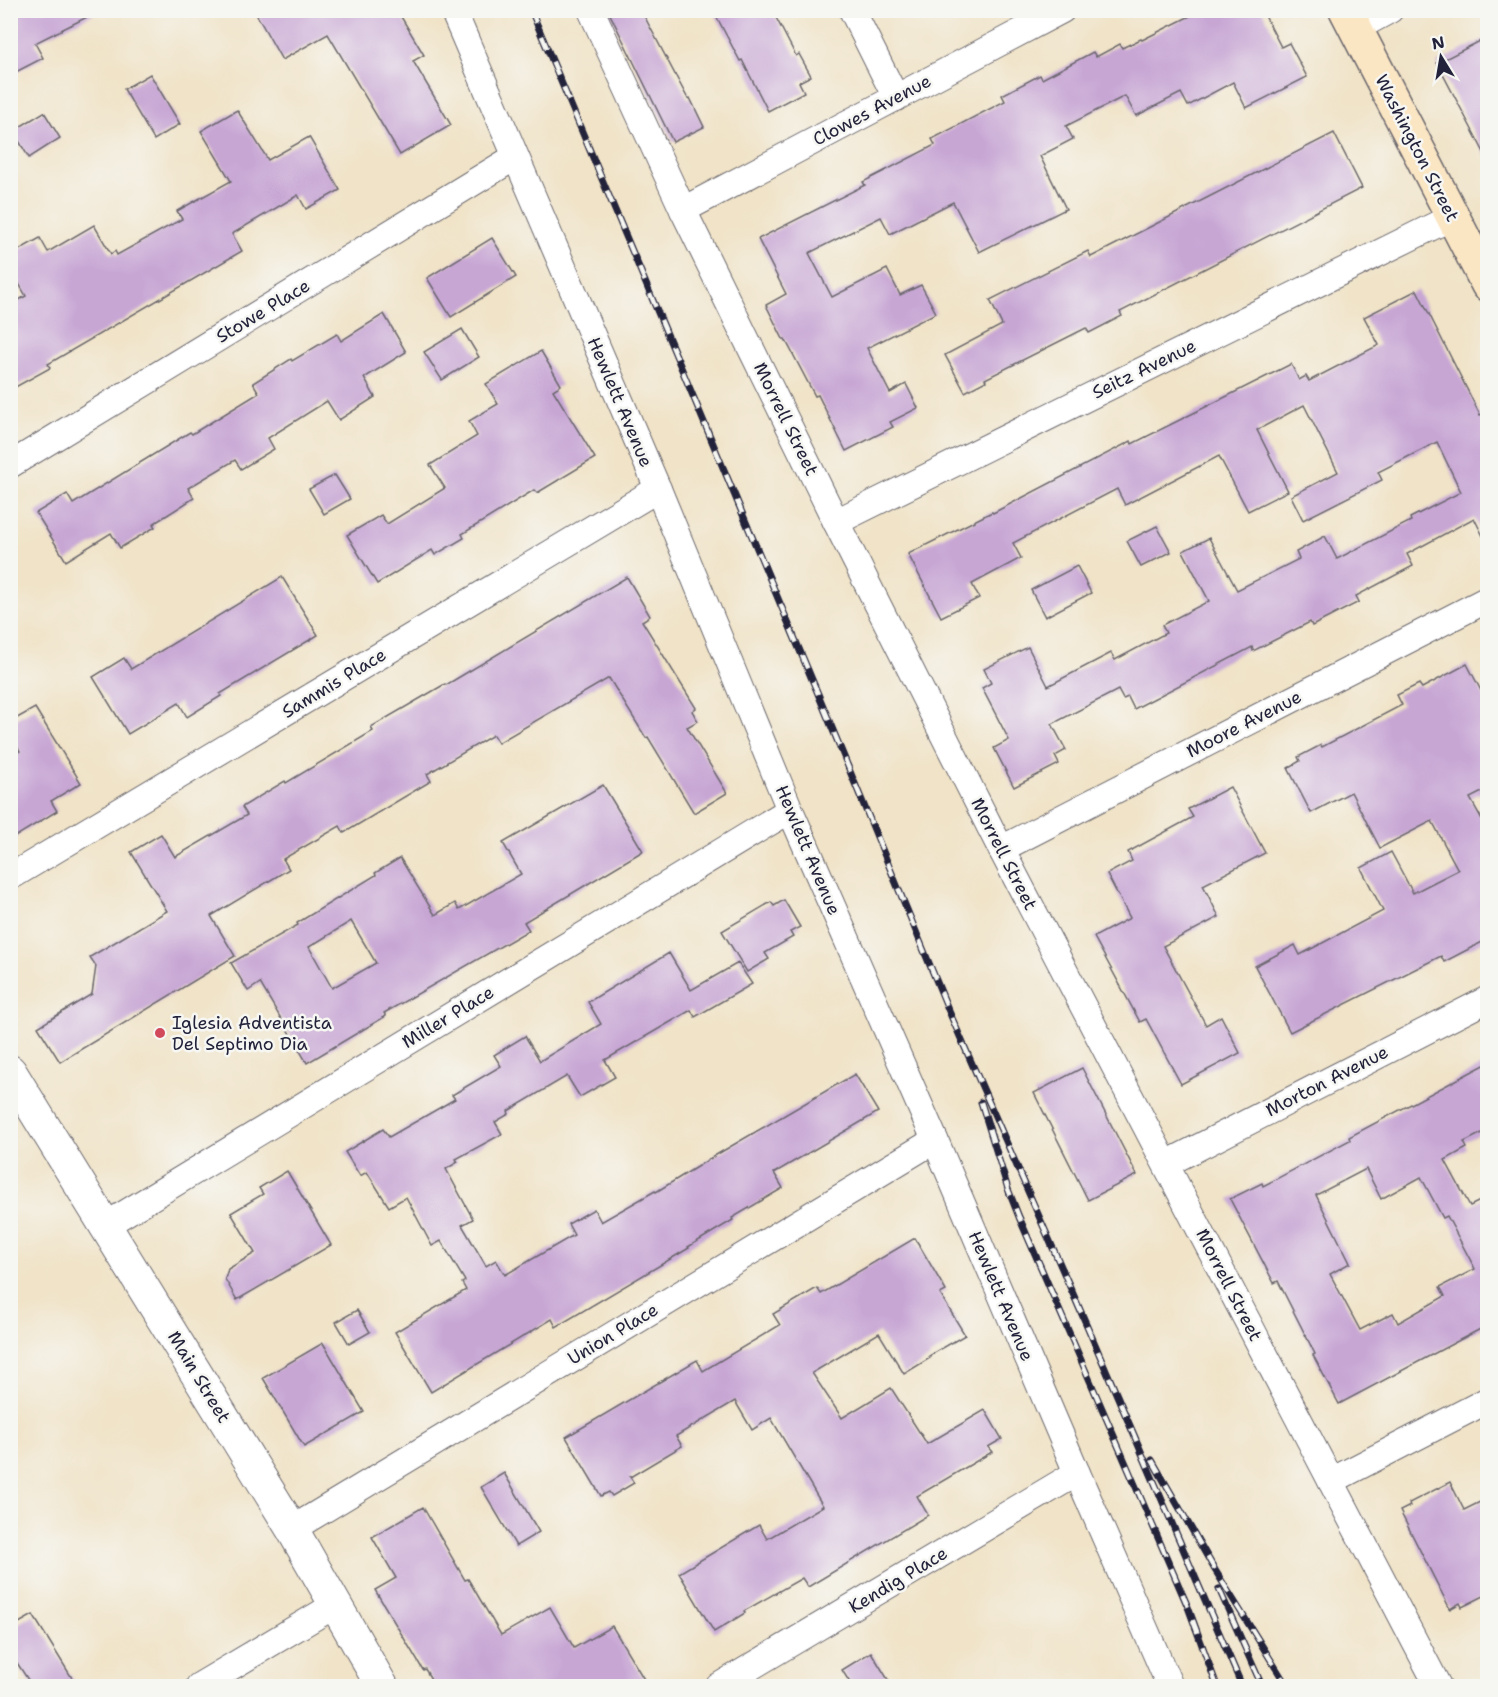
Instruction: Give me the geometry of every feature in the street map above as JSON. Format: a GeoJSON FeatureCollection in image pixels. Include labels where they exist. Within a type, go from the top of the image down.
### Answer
{"type":"FeatureCollection","features":[{"type":"Feature","properties":{"kind":"main road","name":"Washington Street"},"geometry":{"type":"LineString","coordinates":[[1351,20],[1488,285]]}},
{"type":"Feature","properties":{"kind":"street","name":"Hewlett Avenue"},"geometry":{"type":"LineString","coordinates":[[453,10],[658,489],[790,810],[1170,1686]]}},
{"type":"Feature","properties":{"kind":"street","name":"Morrell Street"},"geometry":{"type":"LineString","coordinates":[[591,10],[683,210],[836,522],[1001,849],[1438,1686]]}},
{"type":"Feature","properties":{"kind":"street"},"geometry":{"type":"LineString","coordinates":[[852,10],[896,98]]}},
{"type":"Feature","properties":{"kind":"street","name":"Clowes Avenue"},"geometry":{"type":"LineString","coordinates":[[683,210],[1062,10]]}},
{"type":"Feature","properties":{"kind":"street"},"geometry":{"type":"LineString","coordinates":[[1351,20],[1390,10]]}},
{"type":"Feature","properties":{"kind":"street","name":"Stowe Place"},"geometry":{"type":"LineString","coordinates":[[10,465],[516,157]]}},
{"type":"Feature","properties":{"kind":"street","name":"Seitz Avenue"},"geometry":{"type":"LineString","coordinates":[[836,522],[1452,217]]}},
{"type":"Feature","properties":{"kind":"street","name":"Sammis Place"},"geometry":{"type":"LineString","coordinates":[[10,877],[658,489]]}},
{"type":"Feature","properties":{"kind":"street","name":"Moore Avenue"},"geometry":{"type":"LineString","coordinates":[[1001,849],[1488,599]]}},
{"type":"Feature","properties":{"kind":"street","name":"Miller Place"},"geometry":{"type":"LineString","coordinates":[[106,1225],[790,810]]}},
{"type":"Feature","properties":{"kind":"street","name":"Morton Avenue"},"geometry":{"type":"LineString","coordinates":[[1166,1164],[1488,999]]}},
{"type":"Feature","properties":{"kind":"street","name":"Main Street"},"geometry":{"type":"LineString","coordinates":[[10,1071],[292,1529],[382,1686]]}},
{"type":"Feature","properties":{"kind":"street","name":"Union Place"},"geometry":{"type":"LineString","coordinates":[[292,1529],[935,1140]]}},
{"type":"Feature","properties":{"kind":"street"},"geometry":{"type":"LineString","coordinates":[[1330,1481],[1488,1400]]}},
{"type":"Feature","properties":{"kind":"street","name":"Kendig Place"},"geometry":{"type":"LineString","coordinates":[[719,1686],[1077,1473]]}},
{"type":"Feature","properties":{"kind":"street"},"geometry":{"type":"LineString","coordinates":[[200,1686],[335,1605]]}},
{"type":"Feature","properties":{"kind":"building"},"geometry":{"type":"Polygon","coordinates":[[[10,10],[101,10],[35,43],[43,58],[10,75],[10,10]]]}},
{"type":"Feature","properties":{"kind":"building"},"geometry":{"type":"Polygon","coordinates":[[[254,10],[397,10],[424,55],[413,61],[451,125],[400,155],[328,34],[282,60],[254,10]]]}},
{"type":"Feature","properties":{"kind":"building"},"geometry":{"type":"Polygon","coordinates":[[[608,10],[641,10],[704,127],[673,142],[608,10]]]}},
{"type":"Feature","properties":{"kind":"building"},"geometry":{"type":"Polygon","coordinates":[[[713,10],[772,10],[796,56],[799,54],[811,76],[799,82],[804,92],[768,111],[713,10]]]}},
{"type":"Feature","properties":{"kind":"building"},"geometry":{"type":"Polygon","coordinates":[[[1202,10],[1262,10],[1281,47],[1289,43],[1307,77],[1246,108],[1233,82],[1188,106],[1181,93],[1136,116],[1125,96],[1066,126],[1073,139],[1040,156],[1066,209],[979,252],[953,202],[890,234],[881,217],[809,253],[832,297],[887,269],[900,295],[921,285],[936,313],[867,348],[890,393],[906,384],[918,408],[890,422],[893,427],[846,451],[818,395],[815,396],[766,305],[786,294],[758,239],[865,185],[863,182],[935,145],[932,139],[1005,101],[1002,95],[1040,75],[1042,79],[1093,52],[1096,57],[1120,44],[1122,48],[1142,40],[1202,10]]]}},
{"type":"Feature","properties":{"kind":"building"},"geometry":{"type":"Polygon","coordinates":[[[1488,37],[1488,160],[1437,63],[1488,37]]]}},
{"type":"Feature","properties":{"kind":"building"},"geometry":{"type":"Polygon","coordinates":[[[150,74],[180,124],[154,140],[124,89],[150,74]]]}},
{"type":"Feature","properties":{"kind":"building"},"geometry":{"type":"Polygon","coordinates":[[[237,110],[268,160],[309,137],[340,190],[306,209],[298,195],[232,234],[242,251],[48,364],[50,368],[10,390],[10,305],[26,296],[10,268],[10,255],[40,238],[48,252],[94,225],[111,254],[115,251],[117,255],[182,219],[177,211],[231,181],[201,131],[237,110]]]}},
{"type":"Feature","properties":{"kind":"building"},"geometry":{"type":"Polygon","coordinates":[[[44,112],[60,138],[29,158],[13,131],[44,112]]]}},
{"type":"Feature","properties":{"kind":"building"},"geometry":{"type":"Polygon","coordinates":[[[1334,133],[1362,188],[1120,312],[1122,316],[1089,333],[1086,328],[985,379],[986,381],[965,392],[945,355],[1002,325],[990,300],[1088,251],[1091,257],[1334,133]]]}},
{"type":"Feature","properties":{"kind":"building"},"geometry":{"type":"Polygon","coordinates":[[[492,238],[516,277],[451,317],[427,278],[492,238]]]}},
{"type":"Feature","properties":{"kind":"building"},"geometry":{"type":"Polygon","coordinates":[[[1417,290],[1480,415],[1488,411],[1488,546],[1474,518],[1407,554],[1413,566],[1356,596],[1359,602],[1312,626],[1310,622],[1253,651],[1252,647],[1134,709],[1128,697],[1123,699],[1118,690],[1052,724],[1066,750],[1055,756],[1059,764],[1014,787],[994,748],[1009,740],[982,688],[991,683],[984,669],[1028,647],[1048,686],[1111,653],[1115,660],[1166,633],[1162,625],[1209,601],[1183,551],[1209,538],[1237,590],[1299,559],[1296,552],[1325,536],[1337,559],[1461,492],[1437,442],[1378,472],[1382,480],[1303,520],[1291,496],[1338,472],[1304,405],[1257,430],[1288,491],[1248,511],[1219,456],[1125,505],[1117,489],[1013,543],[1021,558],[972,584],[979,598],[941,617],[908,554],[993,513],[1131,441],[1132,444],[1291,364],[1299,380],[1306,376],[1309,381],[1379,345],[1364,317],[1417,290]]]}},
{"type":"Feature","properties":{"kind":"building"},"geometry":{"type":"Polygon","coordinates":[[[384,314],[406,352],[364,378],[375,397],[339,420],[327,401],[268,438],[274,449],[241,469],[235,460],[188,488],[194,498],[153,524],[155,527],[120,548],[111,533],[66,561],[36,513],[67,494],[73,504],[190,432],[192,434],[259,393],[253,383],[291,359],[292,361],[337,334],[341,341],[384,314]]]}},
{"type":"Feature","properties":{"kind":"building"},"geometry":{"type":"Polygon","coordinates":[[[462,329],[479,357],[442,380],[424,352],[462,329]]]}},
{"type":"Feature","properties":{"kind":"building"},"geometry":{"type":"Polygon","coordinates":[[[541,351],[561,385],[553,390],[595,458],[537,493],[534,490],[462,534],[464,538],[435,555],[432,550],[377,584],[347,535],[381,515],[387,524],[445,488],[430,465],[477,436],[469,421],[498,404],[486,384],[541,351]]]}},
{"type":"Feature","properties":{"kind":"building"},"geometry":{"type":"Polygon","coordinates":[[[335,475],[350,499],[324,514],[309,489],[335,475]]]}},
{"type":"Feature","properties":{"kind":"building"},"geometry":{"type":"Polygon","coordinates":[[[1157,526],[1171,552],[1141,567],[1127,541],[1157,526]]]}},
{"type":"Feature","properties":{"kind":"building"},"geometry":{"type":"Polygon","coordinates":[[[1077,566],[1091,593],[1045,617],[1031,590],[1077,566]]]}},
{"type":"Feature","properties":{"kind":"building"},"geometry":{"type":"Polygon","coordinates":[[[282,577],[318,635],[220,694],[221,696],[187,717],[179,703],[128,734],[93,677],[124,658],[131,669],[282,577]]]}},
{"type":"Feature","properties":{"kind":"building"},"geometry":{"type":"Polygon","coordinates":[[[627,577],[650,616],[642,621],[696,708],[692,711],[698,721],[687,727],[727,793],[694,813],[609,678],[498,743],[493,735],[427,774],[431,781],[344,833],[340,826],[283,859],[289,869],[211,916],[235,956],[60,1062],[38,1027],[92,994],[96,966],[90,957],[167,911],[131,852],[161,834],[175,857],[247,815],[242,807],[373,731],[371,727],[627,577]]]}},
{"type":"Feature","properties":{"kind":"building"},"geometry":{"type":"Polygon","coordinates":[[[1467,664],[1488,704],[1488,789],[1470,798],[1488,830],[1488,939],[1444,962],[1441,956],[1290,1032],[1255,966],[1295,945],[1300,955],[1383,911],[1361,868],[1391,852],[1413,893],[1458,870],[1432,821],[1380,848],[1351,792],[1311,813],[1288,768],[1300,761],[1298,757],[1402,705],[1397,695],[1419,684],[1422,688],[1467,664]]]}},
{"type":"Feature","properties":{"kind":"building"},"geometry":{"type":"Polygon","coordinates":[[[35,708],[81,783],[51,801],[57,811],[10,840],[10,757],[20,751],[10,735],[10,722],[35,708]]]}},
{"type":"Feature","properties":{"kind":"building"},"geometry":{"type":"Polygon","coordinates":[[[603,785],[643,851],[524,922],[529,930],[384,1013],[386,1016],[307,1063],[260,983],[248,991],[231,963],[298,925],[297,923],[400,858],[435,915],[455,903],[459,910],[521,874],[503,843],[603,785]],[[351,921],[309,947],[332,988],[376,963],[351,921]]]}},
{"type":"Feature","properties":{"kind":"building"},"geometry":{"type":"Polygon","coordinates":[[[1230,787],[1265,853],[1203,885],[1219,917],[1163,946],[1206,1025],[1221,1016],[1240,1053],[1181,1084],[1146,1019],[1140,1022],[1094,937],[1130,918],[1107,874],[1132,861],[1128,852],[1193,817],[1188,809],[1230,787]]]}},
{"type":"Feature","properties":{"kind":"building"},"geometry":{"type":"Polygon","coordinates":[[[784,900],[800,927],[790,932],[793,937],[765,953],[769,959],[747,972],[722,931],[771,902],[774,906],[784,900]]]}},
{"type":"Feature","properties":{"kind":"building"},"geometry":{"type":"Polygon","coordinates":[[[669,953],[691,990],[738,963],[752,984],[695,1017],[691,1010],[605,1060],[615,1077],[580,1097],[567,1076],[508,1111],[509,1114],[495,1122],[502,1134],[456,1159],[458,1162],[446,1169],[473,1219],[462,1225],[486,1266],[496,1260],[505,1275],[574,1235],[568,1224],[594,1209],[601,1222],[855,1074],[878,1112],[774,1173],[783,1188],[732,1218],[733,1220],[689,1248],[556,1327],[552,1319],[431,1392],[395,1332],[466,1290],[462,1283],[465,1281],[441,1241],[432,1246],[406,1197],[389,1207],[367,1172],[360,1176],[345,1152],[383,1129],[389,1137],[455,1099],[452,1095],[501,1066],[494,1055],[525,1036],[540,1061],[601,1024],[588,1002],[669,953]]]}},
{"type":"Feature","properties":{"kind":"building"},"geometry":{"type":"Polygon","coordinates":[[[1488,1063],[1488,1130],[1464,1142],[1467,1148],[1445,1160],[1470,1206],[1488,1197],[1488,1325],[1339,1404],[1278,1281],[1274,1283],[1230,1199],[1262,1183],[1263,1186],[1350,1140],[1349,1137],[1488,1063]],[[1366,1169],[1316,1195],[1350,1263],[1330,1274],[1360,1330],[1393,1313],[1398,1323],[1445,1296],[1440,1287],[1475,1269],[1447,1216],[1443,1218],[1421,1177],[1381,1199],[1366,1169]]]}},
{"type":"Feature","properties":{"kind":"building"},"geometry":{"type":"Polygon","coordinates":[[[1082,1068],[1137,1175],[1088,1200],[1034,1093],[1082,1068]]]}},
{"type":"Feature","properties":{"kind":"building"},"geometry":{"type":"Polygon","coordinates":[[[287,1171],[331,1245],[237,1300],[225,1279],[228,1269],[255,1253],[231,1213],[263,1194],[259,1188],[287,1171]]]}},
{"type":"Feature","properties":{"kind":"building"},"geometry":{"type":"Polygon","coordinates":[[[915,1238],[946,1291],[940,1294],[965,1335],[904,1374],[879,1333],[812,1373],[842,1418],[891,1388],[927,1444],[985,1410],[1002,1439],[988,1447],[992,1452],[917,1496],[928,1515],[808,1587],[802,1578],[744,1611],[745,1613],[714,1632],[679,1573],[759,1525],[767,1539],[823,1506],[771,1418],[752,1430],[735,1401],[676,1436],[682,1446],[630,1477],[634,1483],[612,1496],[609,1492],[601,1496],[566,1437],[697,1360],[703,1371],[780,1325],[773,1314],[817,1288],[821,1294],[915,1238]]]}},
{"type":"Feature","properties":{"kind":"building"},"geometry":{"type":"Polygon","coordinates":[[[357,1310],[370,1332],[349,1344],[336,1322],[357,1310]]]}},
{"type":"Feature","properties":{"kind":"building"},"geometry":{"type":"Polygon","coordinates":[[[323,1343],[364,1412],[304,1447],[263,1378],[323,1343]]]}},
{"type":"Feature","properties":{"kind":"building"},"geometry":{"type":"Polygon","coordinates":[[[504,1473],[539,1532],[516,1546],[481,1487],[504,1473]]]}},
{"type":"Feature","properties":{"kind":"building"},"geometry":{"type":"Polygon","coordinates":[[[1450,1482],[1464,1510],[1488,1498],[1488,1594],[1462,1607],[1460,1603],[1450,1609],[1400,1511],[1410,1506],[1409,1503],[1450,1482]]]}},
{"type":"Feature","properties":{"kind":"building"},"geometry":{"type":"Polygon","coordinates":[[[423,1507],[465,1580],[468,1579],[501,1635],[550,1607],[574,1648],[612,1626],[648,1686],[435,1686],[375,1590],[396,1578],[372,1537],[423,1507]]]}},
{"type":"Feature","properties":{"kind":"building"},"geometry":{"type":"Polygon","coordinates":[[[33,1615],[77,1686],[32,1686],[10,1652],[10,1628],[33,1615]]]}},
{"type":"Feature","properties":{"kind":"building"},"geometry":{"type":"Polygon","coordinates":[[[871,1652],[892,1686],[852,1686],[842,1670],[871,1652]]]}},
{"type":"Feature","properties":{"kind":"railway"},"geometry":{"type":"LineString","coordinates":[[531,10],[948,1009],[1242,1686]]}},
{"type":"Feature","properties":{"kind":"railway"},"geometry":{"type":"LineString","coordinates":[[981,1102],[1019,1217],[1188,1607],[1217,1686]]}},
{"type":"Feature","properties":{"kind":"railway"},"geometry":{"type":"LineString","coordinates":[[1152,1460],[1215,1570],[1287,1686]]}},
{"type":"Feature","properties":{"kind":"railway"},"geometry":{"type":"LineString","coordinates":[[1219,1589],[1262,1686]]}},
{"type":"Feature","properties":{"kind":"place","name":"Iglesia Adventista Del Septimo Dia"},"geometry":{"type":"Point","coordinates":[160,1033]}}]}
